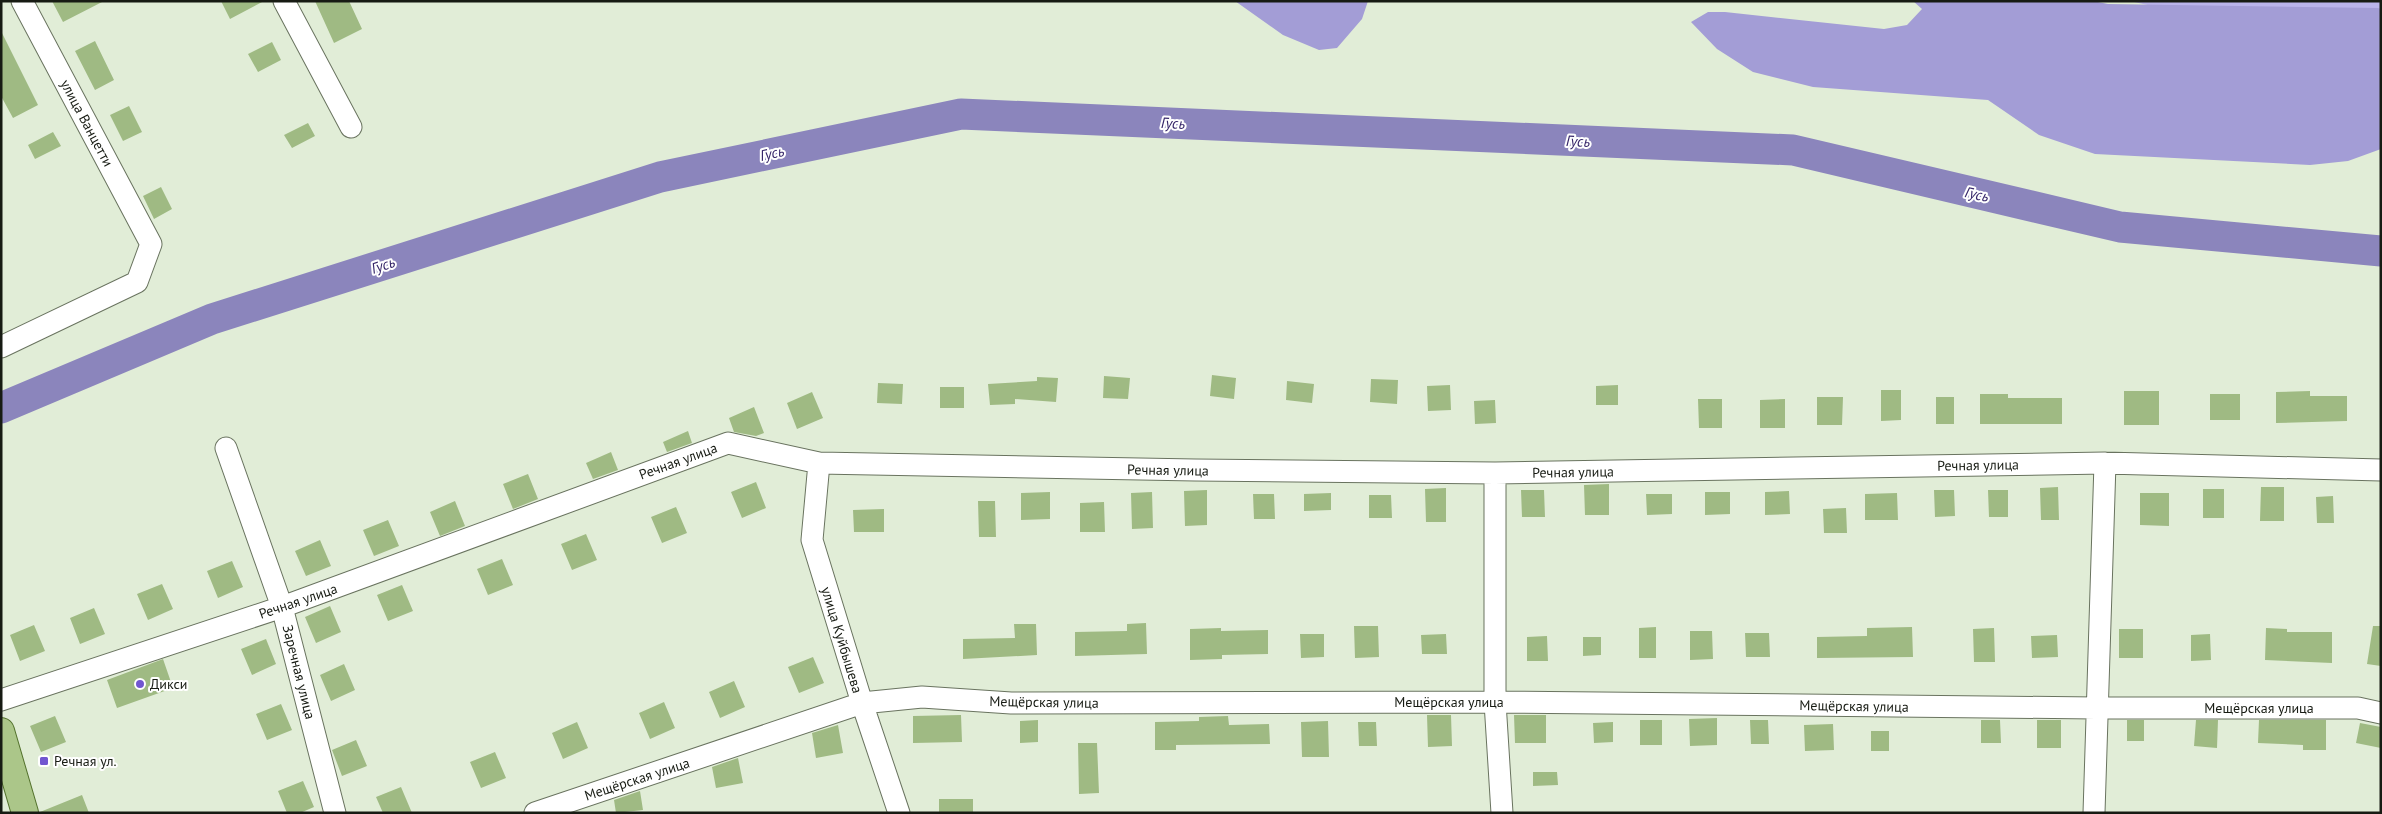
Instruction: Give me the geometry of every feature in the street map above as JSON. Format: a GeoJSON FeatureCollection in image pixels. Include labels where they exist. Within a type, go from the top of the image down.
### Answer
{"type":"FeatureCollection","features":[{"type":"Feature","properties":{"kind":"main road"},"geometry":{"type":"LineString","coordinates":[[3,743],[25,813]]}},
{"type":"Feature","properties":{"kind":"street","name":"улица Ванцетти"},"geometry":{"type":"LineString","coordinates":[[1,347],[137,282],[151,244],[22,1]]}},
{"type":"Feature","properties":{"kind":"street"},"geometry":{"type":"LineString","coordinates":[[284,1],[351,127]]}},
{"type":"Feature","properties":{"kind":"street","name":"Речная улица"},"geometry":{"type":"LineString","coordinates":[[1,700],[282,607],[728,443],[819,463],[1495,473],[2105,463],[2381,470]]}},
{"type":"Feature","properties":{"kind":"street","name":"Заречная улица"},"geometry":{"type":"LineString","coordinates":[[226,448],[282,607],[335,813]]}},
{"type":"Feature","properties":{"kind":"street","name":"улица Куйбышева"},"geometry":{"type":"LineString","coordinates":[[819,463],[812,540],[862,703],[899,813]]}},
{"type":"Feature","properties":{"kind":"street"},"geometry":{"type":"LineString","coordinates":[[2094,813],[2105,463]]}},
{"type":"Feature","properties":{"kind":"street"},"geometry":{"type":"LineString","coordinates":[[1495,473],[1495,702],[1502,813]]}},
{"type":"Feature","properties":{"kind":"street","name":"Мещёрская улица"},"geometry":{"type":"LineString","coordinates":[[535,813],[862,703],[922,697],[1011,703],[1495,702],[2096,708],[2358,708],[2381,713]]}},
{"type":"Feature","properties":{"kind":"shaded area"},"geometry":{"type":"Polygon","coordinates":[[[1235,1],[1368,1],[1362,19],[1337,48],[1319,50],[1283,35],[1235,1]]]}},
{"type":"Feature","properties":{"kind":"shaded area"},"geometry":{"type":"Polygon","coordinates":[[[1913,1],[2093,1],[2108,4],[2378,8],[2381,9],[2381,149],[2348,161],[2310,165],[2095,154],[2039,135],[1988,100],[1813,87],[1753,72],[1717,49],[1691,22],[1708,12],[1725,12],[1884,29],[1907,25],[1922,9],[1913,1]]]}},
{"type":"Feature","properties":{"kind":"shaded area"},"geometry":{"type":"Polygon","coordinates":[[[2130,1],[2381,1],[2381,58],[2130,1]]]}},
{"type":"Feature","properties":{"kind":"building"},"geometry":{"type":"Polygon","coordinates":[[[52,1],[104,1],[63,22],[52,1]]]}},
{"type":"Feature","properties":{"kind":"building"},"geometry":{"type":"Polygon","coordinates":[[[221,1],[264,1],[230,19],[221,1]]]}},
{"type":"Feature","properties":{"kind":"building"},"geometry":{"type":"Polygon","coordinates":[[[315,1],[349,1],[362,29],[334,43],[315,1]]]}},
{"type":"Feature","properties":{"kind":"building"},"geometry":{"type":"Polygon","coordinates":[[[1,31],[38,105],[13,118],[1,96],[1,31]]]}},
{"type":"Feature","properties":{"kind":"building"},"geometry":{"type":"Polygon","coordinates":[[[95,41],[114,80],[95,90],[75,51],[95,41]]]}},
{"type":"Feature","properties":{"kind":"building"},"geometry":{"type":"Polygon","coordinates":[[[272,42],[281,60],[258,72],[248,54],[272,42]]]}},
{"type":"Feature","properties":{"kind":"building"},"geometry":{"type":"Polygon","coordinates":[[[129,106],[142,132],[123,141],[110,115],[129,106]]]}},
{"type":"Feature","properties":{"kind":"building"},"geometry":{"type":"Polygon","coordinates":[[[308,123],[315,136],[292,148],[284,135],[308,123]]]}},
{"type":"Feature","properties":{"kind":"building"},"geometry":{"type":"Polygon","coordinates":[[[53,132],[61,146],[35,159],[28,145],[53,132]]]}},
{"type":"Feature","properties":{"kind":"building"},"geometry":{"type":"Polygon","coordinates":[[[161,187],[172,209],[154,219],[143,196],[161,187]]]}},
{"type":"Feature","properties":{"kind":"building"},"geometry":{"type":"Polygon","coordinates":[[[1212,375],[1236,378],[1234,399],[1210,396],[1212,375]]]}},
{"type":"Feature","properties":{"kind":"building"},"geometry":{"type":"Polygon","coordinates":[[[1104,376],[1130,378],[1128,399],[1103,398],[1104,376]]]}},
{"type":"Feature","properties":{"kind":"building"},"geometry":{"type":"Polygon","coordinates":[[[1037,377],[1058,378],[1056,402],[1015,399],[1015,404],[990,405],[988,384],[1037,381],[1037,377]]]}},
{"type":"Feature","properties":{"kind":"building"},"geometry":{"type":"Polygon","coordinates":[[[1371,379],[1398,380],[1397,404],[1370,402],[1371,379]]]}},
{"type":"Feature","properties":{"kind":"building"},"geometry":{"type":"Polygon","coordinates":[[[1287,381],[1314,384],[1312,403],[1286,400],[1287,381]]]}},
{"type":"Feature","properties":{"kind":"building"},"geometry":{"type":"Polygon","coordinates":[[[878,383],[903,384],[902,404],[877,403],[878,383]]]}},
{"type":"Feature","properties":{"kind":"building"},"geometry":{"type":"Polygon","coordinates":[[[1450,385],[1451,410],[1428,411],[1427,386],[1450,385]]]}},
{"type":"Feature","properties":{"kind":"building"},"geometry":{"type":"Polygon","coordinates":[[[1618,385],[1618,405],[1596,405],[1596,386],[1618,385]]]}},
{"type":"Feature","properties":{"kind":"building"},"geometry":{"type":"Polygon","coordinates":[[[940,387],[964,387],[964,408],[940,408],[940,387]]]}},
{"type":"Feature","properties":{"kind":"building"},"geometry":{"type":"Polygon","coordinates":[[[1881,390],[1901,390],[1901,420],[1881,421],[1881,390]]]}},
{"type":"Feature","properties":{"kind":"building"},"geometry":{"type":"Polygon","coordinates":[[[2124,391],[2159,391],[2159,425],[2124,425],[2124,391]]]}},
{"type":"Feature","properties":{"kind":"building"},"geometry":{"type":"Polygon","coordinates":[[[2310,391],[2310,396],[2347,396],[2347,421],[2276,423],[2276,392],[2310,391]]]}},
{"type":"Feature","properties":{"kind":"building"},"geometry":{"type":"Polygon","coordinates":[[[812,392],[823,418],[797,429],[787,403],[812,392]]]}},
{"type":"Feature","properties":{"kind":"building"},"geometry":{"type":"Polygon","coordinates":[[[1980,394],[2008,394],[2008,398],[2062,398],[2062,424],[1980,424],[1980,394]]]}},
{"type":"Feature","properties":{"kind":"building"},"geometry":{"type":"Polygon","coordinates":[[[2210,394],[2240,394],[2240,420],[2210,420],[2210,394]]]}},
{"type":"Feature","properties":{"kind":"building"},"geometry":{"type":"Polygon","coordinates":[[[1817,397],[1843,397],[1842,425],[1817,425],[1817,397]]]}},
{"type":"Feature","properties":{"kind":"building"},"geometry":{"type":"Polygon","coordinates":[[[1936,397],[1954,397],[1954,424],[1936,424],[1936,397]]]}},
{"type":"Feature","properties":{"kind":"building"},"geometry":{"type":"Polygon","coordinates":[[[1698,399],[1722,399],[1722,428],[1699,428],[1698,399]]]}},
{"type":"Feature","properties":{"kind":"building"},"geometry":{"type":"Polygon","coordinates":[[[1785,399],[1785,428],[1760,428],[1760,400],[1785,399]]]}},
{"type":"Feature","properties":{"kind":"building"},"geometry":{"type":"Polygon","coordinates":[[[1495,400],[1496,423],[1475,424],[1474,401],[1495,400]]]}},
{"type":"Feature","properties":{"kind":"building"},"geometry":{"type":"Polygon","coordinates":[[[754,407],[764,433],[756,436],[734,432],[729,418],[754,407]]]}},
{"type":"Feature","properties":{"kind":"building"},"geometry":{"type":"Polygon","coordinates":[[[688,431],[692,443],[667,452],[663,442],[688,431]]]}},
{"type":"Feature","properties":{"kind":"building"},"geometry":{"type":"Polygon","coordinates":[[[611,452],[618,470],[593,479],[586,463],[611,452]]]}},
{"type":"Feature","properties":{"kind":"building"},"geometry":{"type":"Polygon","coordinates":[[[528,474],[538,499],[513,509],[503,484],[528,474]]]}},
{"type":"Feature","properties":{"kind":"building"},"geometry":{"type":"Polygon","coordinates":[[[756,482],[766,508],[742,518],[731,492],[756,482]]]}},
{"type":"Feature","properties":{"kind":"building"},"geometry":{"type":"Polygon","coordinates":[[[1609,484],[1609,515],[1585,515],[1584,485],[1609,484]]]}},
{"type":"Feature","properties":{"kind":"building"},"geometry":{"type":"Polygon","coordinates":[[[2058,487],[2059,520],[2041,520],[2040,488],[2058,487]]]}},
{"type":"Feature","properties":{"kind":"building"},"geometry":{"type":"Polygon","coordinates":[[[2261,487],[2284,487],[2284,521],[2260,521],[2261,487]]]}},
{"type":"Feature","properties":{"kind":"building"},"geometry":{"type":"Polygon","coordinates":[[[1446,488],[1446,522],[1426,522],[1425,489],[1446,488]]]}},
{"type":"Feature","properties":{"kind":"building"},"geometry":{"type":"Polygon","coordinates":[[[2203,489],[2224,489],[2224,518],[2203,518],[2203,489]]]}},
{"type":"Feature","properties":{"kind":"building"},"geometry":{"type":"Polygon","coordinates":[[[1207,490],[1207,525],[1185,526],[1184,491],[1207,490]]]}},
{"type":"Feature","properties":{"kind":"building"},"geometry":{"type":"Polygon","coordinates":[[[1521,490],[1544,490],[1545,517],[1522,517],[1521,490]]]}},
{"type":"Feature","properties":{"kind":"building"},"geometry":{"type":"Polygon","coordinates":[[[1934,490],[1954,490],[1955,516],[1935,517],[1934,490]]]}},
{"type":"Feature","properties":{"kind":"building"},"geometry":{"type":"Polygon","coordinates":[[[1988,490],[2008,490],[2008,517],[1989,517],[1988,490]]]}},
{"type":"Feature","properties":{"kind":"building"},"geometry":{"type":"Polygon","coordinates":[[[1789,491],[1790,514],[1765,515],[1765,492],[1789,491]]]}},
{"type":"Feature","properties":{"kind":"building"},"geometry":{"type":"Polygon","coordinates":[[[1050,492],[1050,519],[1021,520],[1021,493],[1050,492]]]}},
{"type":"Feature","properties":{"kind":"building"},"geometry":{"type":"Polygon","coordinates":[[[1152,492],[1153,528],[1132,529],[1131,493],[1152,492]]]}},
{"type":"Feature","properties":{"kind":"building"},"geometry":{"type":"Polygon","coordinates":[[[1705,492],[1730,492],[1730,514],[1705,515],[1705,492]]]}},
{"type":"Feature","properties":{"kind":"building"},"geometry":{"type":"Polygon","coordinates":[[[1331,493],[1331,510],[1304,511],[1304,494],[1331,493]]]}},
{"type":"Feature","properties":{"kind":"building"},"geometry":{"type":"Polygon","coordinates":[[[1897,493],[1898,520],[1865,520],[1865,494],[1897,493]]]}},
{"type":"Feature","properties":{"kind":"building"},"geometry":{"type":"Polygon","coordinates":[[[2140,493],[2169,493],[2169,526],[2140,525],[2140,493]]]}},
{"type":"Feature","properties":{"kind":"building"},"geometry":{"type":"Polygon","coordinates":[[[1253,494],[1274,494],[1275,519],[1254,519],[1253,494]]]}},
{"type":"Feature","properties":{"kind":"building"},"geometry":{"type":"Polygon","coordinates":[[[1646,494],[1672,494],[1672,514],[1647,515],[1646,494]]]}},
{"type":"Feature","properties":{"kind":"building"},"geometry":{"type":"Polygon","coordinates":[[[1369,495],[1391,495],[1392,518],[1369,518],[1369,495]]]}},
{"type":"Feature","properties":{"kind":"building"},"geometry":{"type":"Polygon","coordinates":[[[2333,496],[2334,523],[2317,523],[2316,497],[2333,496]]]}},
{"type":"Feature","properties":{"kind":"building"},"geometry":{"type":"Polygon","coordinates":[[[455,501],[465,526],[440,536],[430,512],[455,501]]]}},
{"type":"Feature","properties":{"kind":"building"},"geometry":{"type":"Polygon","coordinates":[[[978,501],[995,501],[996,537],[979,537],[978,501]]]}},
{"type":"Feature","properties":{"kind":"building"},"geometry":{"type":"Polygon","coordinates":[[[1104,502],[1105,532],[1080,532],[1080,503],[1104,502]]]}},
{"type":"Feature","properties":{"kind":"building"},"geometry":{"type":"Polygon","coordinates":[[[676,507],[687,533],[662,543],[651,517],[676,507]]]}},
{"type":"Feature","properties":{"kind":"building"},"geometry":{"type":"Polygon","coordinates":[[[1846,508],[1847,533],[1824,533],[1823,509],[1846,508]]]}},
{"type":"Feature","properties":{"kind":"building"},"geometry":{"type":"Polygon","coordinates":[[[884,509],[884,532],[854,532],[853,510],[884,509]]]}},
{"type":"Feature","properties":{"kind":"building"},"geometry":{"type":"Polygon","coordinates":[[[388,520],[399,546],[374,556],[363,530],[388,520]]]}},
{"type":"Feature","properties":{"kind":"building"},"geometry":{"type":"Polygon","coordinates":[[[586,534],[597,560],[572,570],[561,544],[586,534]]]}},
{"type":"Feature","properties":{"kind":"building"},"geometry":{"type":"Polygon","coordinates":[[[320,540],[331,566],[306,576],[295,551],[320,540]]]}},
{"type":"Feature","properties":{"kind":"building"},"geometry":{"type":"Polygon","coordinates":[[[502,559],[513,585],[488,595],[477,569],[502,559]]]}},
{"type":"Feature","properties":{"kind":"building"},"geometry":{"type":"Polygon","coordinates":[[[232,561],[243,587],[218,598],[207,571],[232,561]]]}},
{"type":"Feature","properties":{"kind":"building"},"geometry":{"type":"Polygon","coordinates":[[[162,584],[173,609],[148,620],[137,594],[162,584]]]}},
{"type":"Feature","properties":{"kind":"building"},"geometry":{"type":"Polygon","coordinates":[[[402,585],[413,611],[388,621],[377,595],[402,585]]]}},
{"type":"Feature","properties":{"kind":"building"},"geometry":{"type":"Polygon","coordinates":[[[330,606],[341,632],[316,643],[305,617],[330,606]]]}},
{"type":"Feature","properties":{"kind":"building"},"geometry":{"type":"Polygon","coordinates":[[[94,608],[105,634],[80,644],[70,618],[94,608]]]}},
{"type":"Feature","properties":{"kind":"building"},"geometry":{"type":"Polygon","coordinates":[[[1146,623],[1147,654],[1075,656],[1075,632],[1127,631],[1127,624],[1146,623]]]}},
{"type":"Feature","properties":{"kind":"building"},"geometry":{"type":"Polygon","coordinates":[[[1014,624],[1036,624],[1037,655],[963,659],[963,639],[1015,638],[1014,624]]]}},
{"type":"Feature","properties":{"kind":"building"},"geometry":{"type":"Polygon","coordinates":[[[34,625],[45,651],[20,661],[10,635],[34,625]]]}},
{"type":"Feature","properties":{"kind":"building"},"geometry":{"type":"Polygon","coordinates":[[[1354,626],[1378,626],[1379,657],[1355,658],[1354,626]]]}},
{"type":"Feature","properties":{"kind":"building"},"geometry":{"type":"Polygon","coordinates":[[[2373,626],[2381,626],[2381,666],[2367,664],[2373,626]]]}},
{"type":"Feature","properties":{"kind":"building"},"geometry":{"type":"Polygon","coordinates":[[[1656,627],[1656,658],[1639,658],[1639,628],[1656,627]]]}},
{"type":"Feature","properties":{"kind":"building"},"geometry":{"type":"Polygon","coordinates":[[[1912,627],[1913,657],[1817,658],[1817,637],[1867,636],[1867,628],[1912,627]]]}},
{"type":"Feature","properties":{"kind":"building"},"geometry":{"type":"Polygon","coordinates":[[[1221,628],[1221,631],[1268,630],[1268,654],[1222,655],[1222,659],[1190,660],[1190,629],[1221,628]]]}},
{"type":"Feature","properties":{"kind":"building"},"geometry":{"type":"Polygon","coordinates":[[[1994,628],[1995,662],[1974,662],[1973,629],[1994,628]]]}},
{"type":"Feature","properties":{"kind":"building"},"geometry":{"type":"Polygon","coordinates":[[[2266,628],[2287,629],[2287,632],[2332,632],[2332,663],[2265,660],[2266,628]]]}},
{"type":"Feature","properties":{"kind":"building"},"geometry":{"type":"Polygon","coordinates":[[[2119,629],[2143,629],[2143,658],[2119,658],[2119,629]]]}},
{"type":"Feature","properties":{"kind":"building"},"geometry":{"type":"Polygon","coordinates":[[[1690,631],[1712,631],[1713,659],[1690,660],[1690,631]]]}},
{"type":"Feature","properties":{"kind":"building"},"geometry":{"type":"Polygon","coordinates":[[[1745,633],[1769,633],[1770,657],[1746,657],[1745,633]]]}},
{"type":"Feature","properties":{"kind":"building"},"geometry":{"type":"Polygon","coordinates":[[[1300,634],[1324,634],[1324,657],[1301,658],[1300,634]]]}},
{"type":"Feature","properties":{"kind":"building"},"geometry":{"type":"Polygon","coordinates":[[[1446,634],[1447,654],[1422,654],[1421,635],[1446,634]]]}},
{"type":"Feature","properties":{"kind":"building"},"geometry":{"type":"Polygon","coordinates":[[[2210,634],[2211,660],[2191,661],[2191,635],[2210,634]]]}},
{"type":"Feature","properties":{"kind":"building"},"geometry":{"type":"Polygon","coordinates":[[[2057,635],[2058,657],[2032,658],[2031,636],[2057,635]]]}},
{"type":"Feature","properties":{"kind":"building"},"geometry":{"type":"Polygon","coordinates":[[[1547,636],[1548,661],[1527,661],[1527,637],[1547,636]]]}},
{"type":"Feature","properties":{"kind":"building"},"geometry":{"type":"Polygon","coordinates":[[[1583,637],[1601,637],[1601,655],[1583,656],[1583,637]]]}},
{"type":"Feature","properties":{"kind":"building"},"geometry":{"type":"Polygon","coordinates":[[[266,639],[276,664],[252,675],[241,649],[266,639]]]}},
{"type":"Feature","properties":{"kind":"building"},"geometry":{"type":"Polygon","coordinates":[[[813,657],[824,683],[799,693],[788,667],[813,657]]]}},
{"type":"Feature","properties":{"kind":"building","name":"Дикси"},"geometry":{"type":"Polygon","coordinates":[[[163,659],[173,688],[117,708],[107,680],[163,659]]]}},
{"type":"Feature","properties":{"kind":"building"},"geometry":{"type":"Polygon","coordinates":[[[344,664],[355,690],[331,701],[320,675],[344,664]]]}},
{"type":"Feature","properties":{"kind":"building"},"geometry":{"type":"Polygon","coordinates":[[[734,681],[745,707],[720,718],[709,692],[734,681]]]}},
{"type":"Feature","properties":{"kind":"building"},"geometry":{"type":"Polygon","coordinates":[[[664,702],[675,728],[650,739],[639,713],[664,702]]]}},
{"type":"Feature","properties":{"kind":"building"},"geometry":{"type":"Polygon","coordinates":[[[281,704],[292,730],[267,740],[256,714],[281,704]]]}},
{"type":"Feature","properties":{"kind":"building"},"geometry":{"type":"Polygon","coordinates":[[[961,715],[962,742],[913,743],[913,716],[961,715]]]}},
{"type":"Feature","properties":{"kind":"building"},"geometry":{"type":"Polygon","coordinates":[[[1427,715],[1451,715],[1452,746],[1428,747],[1427,715]]]}},
{"type":"Feature","properties":{"kind":"building"},"geometry":{"type":"Polygon","coordinates":[[[1514,715],[1546,715],[1546,743],[1515,743],[1514,715]]]}},
{"type":"Feature","properties":{"kind":"building"},"geometry":{"type":"Polygon","coordinates":[[[55,716],[66,742],[41,752],[30,726],[55,716]]]}},
{"type":"Feature","properties":{"kind":"building"},"geometry":{"type":"Polygon","coordinates":[[[1228,716],[1229,725],[1269,724],[1270,744],[1176,745],[1176,750],[1155,750],[1155,722],[1199,721],[1199,717],[1228,716]]]}},
{"type":"Feature","properties":{"kind":"building"},"geometry":{"type":"Polygon","coordinates":[[[1717,718],[1717,745],[1690,746],[1689,719],[1717,718]]]}},
{"type":"Feature","properties":{"kind":"building"},"geometry":{"type":"Polygon","coordinates":[[[1038,720],[1038,742],[1020,743],[1020,721],[1038,720]]]}},
{"type":"Feature","properties":{"kind":"building"},"geometry":{"type":"Polygon","coordinates":[[[1640,720],[1662,720],[1662,745],[1640,745],[1640,720]]]}},
{"type":"Feature","properties":{"kind":"building"},"geometry":{"type":"Polygon","coordinates":[[[1750,720],[1768,720],[1769,744],[1751,744],[1750,720]]]}},
{"type":"Feature","properties":{"kind":"building"},"geometry":{"type":"Polygon","coordinates":[[[1981,720],[2000,720],[2001,743],[1981,743],[1981,720]]]}},
{"type":"Feature","properties":{"kind":"building"},"geometry":{"type":"Polygon","coordinates":[[[2037,720],[2061,720],[2061,748],[2037,748],[2037,720]]]}},
{"type":"Feature","properties":{"kind":"building"},"geometry":{"type":"Polygon","coordinates":[[[2127,720],[2144,720],[2144,741],[2127,741],[2127,720]]]}},
{"type":"Feature","properties":{"kind":"building"},"geometry":{"type":"Polygon","coordinates":[[[2196,720],[2218,720],[2217,748],[2194,746],[2196,720]]]}},
{"type":"Feature","properties":{"kind":"building"},"geometry":{"type":"Polygon","coordinates":[[[2259,720],[2326,720],[2326,750],[2303,750],[2303,745],[2258,743],[2259,720]]]}},
{"type":"Feature","properties":{"kind":"building"},"geometry":{"type":"Polygon","coordinates":[[[1328,721],[1329,757],[1302,757],[1301,722],[1328,721]]]}},
{"type":"Feature","properties":{"kind":"building"},"geometry":{"type":"Polygon","coordinates":[[[577,722],[588,748],[563,759],[552,733],[577,722]]]}},
{"type":"Feature","properties":{"kind":"building"},"geometry":{"type":"Polygon","coordinates":[[[1358,722],[1376,722],[1377,746],[1359,746],[1358,722]]]}},
{"type":"Feature","properties":{"kind":"building"},"geometry":{"type":"Polygon","coordinates":[[[1613,722],[1613,742],[1594,743],[1593,723],[1613,722]]]}},
{"type":"Feature","properties":{"kind":"building"},"geometry":{"type":"Polygon","coordinates":[[[2360,723],[2381,727],[2381,748],[2356,743],[2360,723]]]}},
{"type":"Feature","properties":{"kind":"building"},"geometry":{"type":"Polygon","coordinates":[[[1833,724],[1834,750],[1805,751],[1804,725],[1833,724]]]}},
{"type":"Feature","properties":{"kind":"building"},"geometry":{"type":"Polygon","coordinates":[[[838,725],[843,753],[816,758],[812,733],[838,725]]]}},
{"type":"Feature","properties":{"kind":"building"},"geometry":{"type":"Polygon","coordinates":[[[1871,731],[1889,731],[1889,751],[1871,751],[1871,731]]]}},
{"type":"Feature","properties":{"kind":"building"},"geometry":{"type":"Polygon","coordinates":[[[356,740],[367,766],[342,776],[332,750],[356,740]]]}},
{"type":"Feature","properties":{"kind":"building"},"geometry":{"type":"Polygon","coordinates":[[[1078,743],[1097,743],[1099,793],[1079,794],[1078,743]]]}},
{"type":"Feature","properties":{"kind":"building"},"geometry":{"type":"Polygon","coordinates":[[[495,752],[506,778],[481,788],[470,762],[495,752]]]}},
{"type":"Feature","properties":{"kind":"building"},"geometry":{"type":"Polygon","coordinates":[[[738,758],[743,783],[716,788],[712,767],[738,758]]]}},
{"type":"Feature","properties":{"kind":"building"},"geometry":{"type":"Polygon","coordinates":[[[1533,772],[1557,772],[1558,785],[1533,786],[1533,772]]]}},
{"type":"Feature","properties":{"kind":"building"},"geometry":{"type":"Polygon","coordinates":[[[303,781],[314,807],[300,813],[287,813],[278,791],[303,781]]]}},
{"type":"Feature","properties":{"kind":"building"},"geometry":{"type":"Polygon","coordinates":[[[401,787],[412,813],[383,813],[376,797],[401,787]]]}},
{"type":"Feature","properties":{"kind":"building"},"geometry":{"type":"Polygon","coordinates":[[[640,791],[643,810],[616,813],[614,800],[640,791]]]}},
{"type":"Feature","properties":{"kind":"building"},"geometry":{"type":"Polygon","coordinates":[[[82,795],[89,813],[40,813],[40,812],[82,795]]]}},
{"type":"Feature","properties":{"kind":"building"},"geometry":{"type":"Polygon","coordinates":[[[939,799],[973,799],[973,813],[939,813],[939,799]]]}},
{"type":"Feature","properties":{"kind":"waterway","name":"Гусь"},"geometry":{"type":"LineString","coordinates":[[1,408],[212,319],[660,177],[961,114],[1793,150],[2120,227],[2381,251]]}},
{"type":"Feature","properties":{"kind":"place","name":"Дикси"},"geometry":{"type":"Point","coordinates":[140,684]}},
{"type":"Feature","properties":{"kind":"place","name":"Речная ул."},"geometry":{"type":"Point","coordinates":[44,761]}}]}
